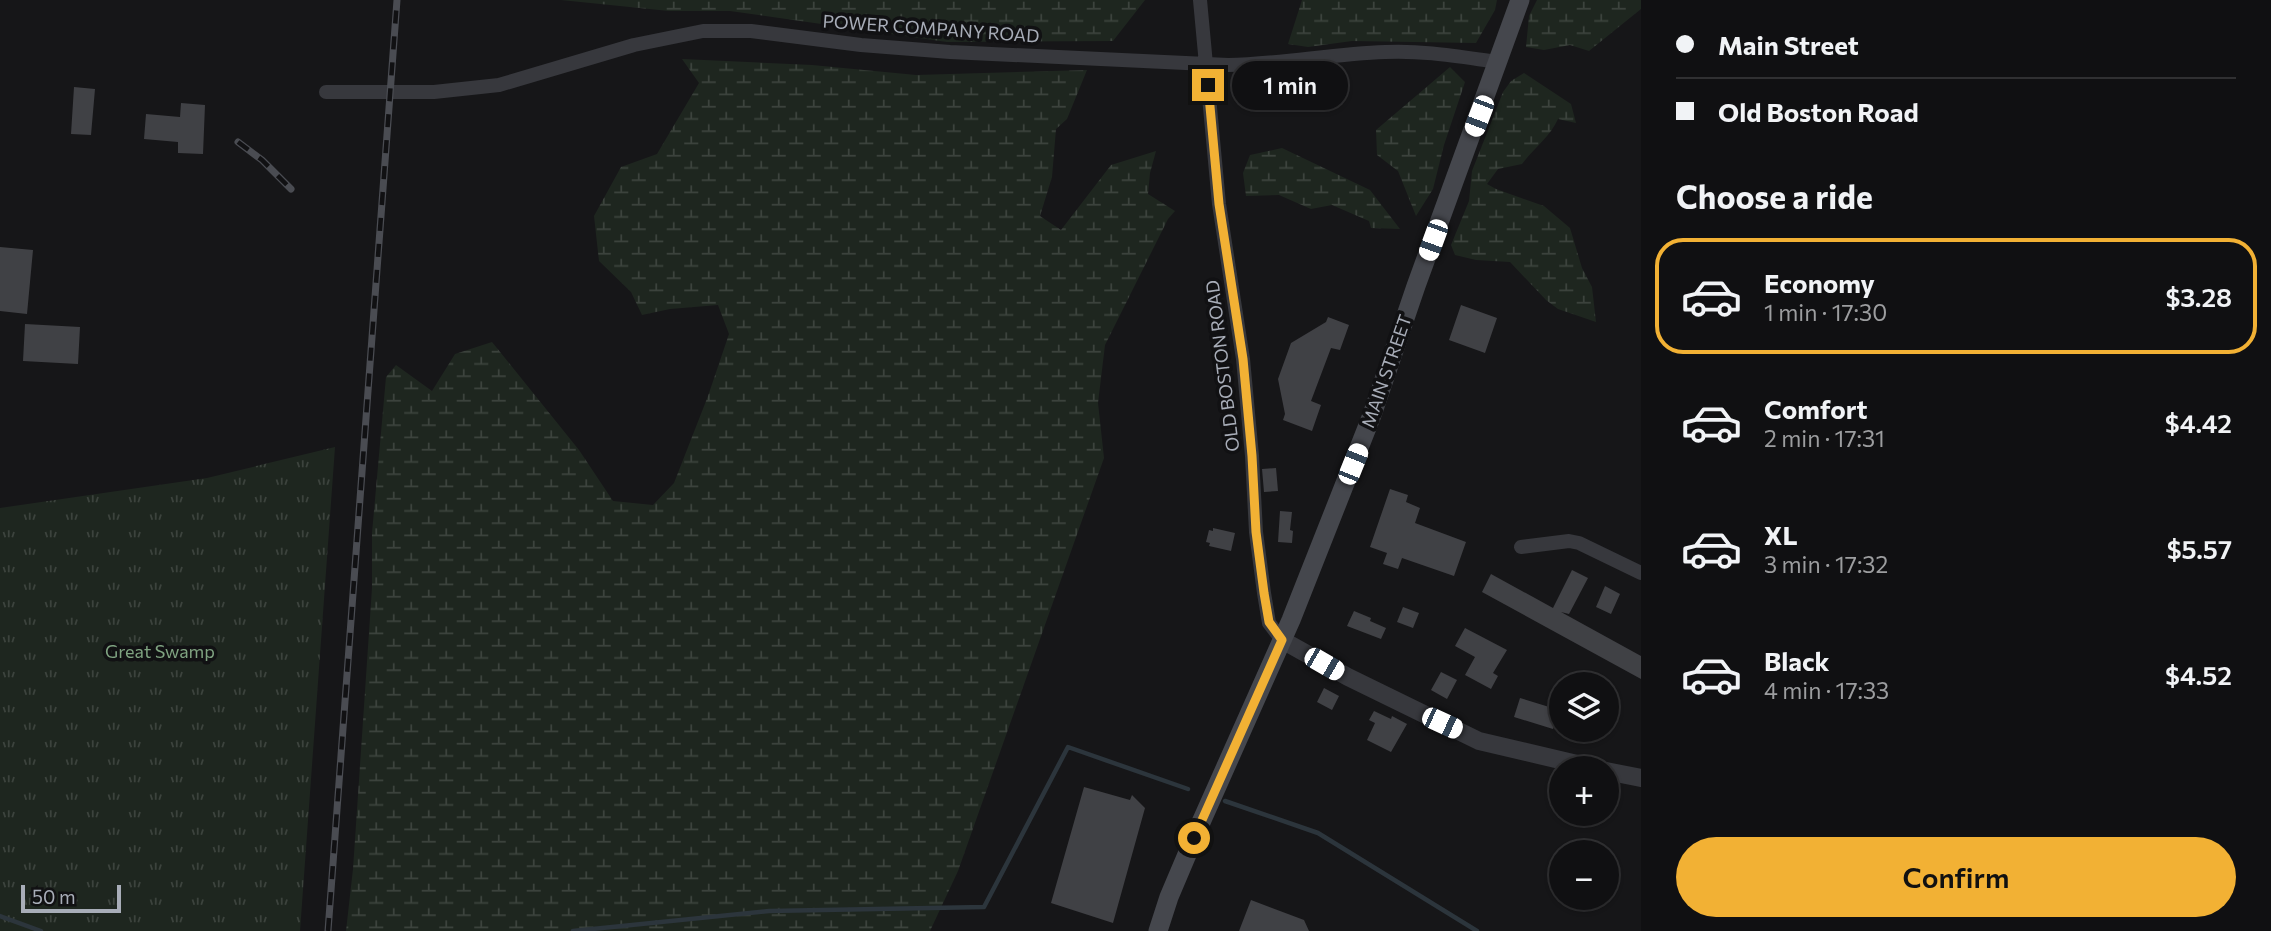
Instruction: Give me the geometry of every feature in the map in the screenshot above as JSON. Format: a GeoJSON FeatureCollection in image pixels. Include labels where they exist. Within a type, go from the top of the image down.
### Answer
{"type":"FeatureCollection","features":[{"type":"Feature","properties":{"kind":"main road","name":"MAIN STREET"},"geometry":{"type":"LineString","coordinates":[[1158,931],[1194,838],[1282,640],[1372,415],[1416,286],[1521,0]]}},
{"type":"Feature","properties":{"kind":"street","name":"OLD BOSTON ROAD"},"geometry":{"type":"LineString","coordinates":[[1200,0],[1219,204],[1243,359],[1256,532],[1269,622],[1282,640]]}},
{"type":"Feature","properties":{"kind":"street","name":"POWER COMPANY ROAD"},"geometry":{"type":"LineString","coordinates":[[326,92],[434,92],[499,85],[634,45],[703,32],[751,30],[861,45],[950,52],[1228,65],[1386,52],[1441,54],[1498,62]]}},
{"type":"Feature","properties":{"kind":"street"},"geometry":{"type":"LineString","coordinates":[[1521,547],[1569,541],[1579,543],[1641,573]]}},
{"type":"Feature","properties":{"kind":"street"},"geometry":{"type":"LineString","coordinates":[[1282,640],[1348,677],[1479,741],[1549,757]]}},
{"type":"Feature","properties":{"kind":"street"},"geometry":{"type":"LineString","coordinates":[[1619,774],[1641,778]]}},
{"type":"Feature","properties":{"kind":"green space"},"geometry":{"type":"Polygon","coordinates":[[[561,0],[1145,0],[1113,41],[947,42],[730,11],[669,11],[561,0]]]}},
{"type":"Feature","properties":{"kind":"green space"},"geometry":{"type":"Polygon","coordinates":[[[1302,0],[1497,0],[1495,10],[1476,43],[1352,41],[1308,47],[1288,44],[1302,0]]]}},
{"type":"Feature","properties":{"kind":"green space"},"geometry":{"type":"Polygon","coordinates":[[[1537,0],[1641,0],[1641,9],[1589,51],[1570,45],[1544,50],[1526,47],[1529,16],[1537,0]]]}},
{"type":"Feature","properties":{"kind":"green space"},"geometry":{"type":"Polygon","coordinates":[[[682,59],[812,65],[916,75],[1087,70],[1067,119],[1056,129],[1052,177],[1040,216],[1061,230],[1111,165],[1156,151],[1148,194],[1175,211],[1168,219],[1105,345],[1098,403],[1104,458],[958,871],[930,931],[346,931],[353,869],[372,588],[372,533],[386,377],[396,365],[432,391],[455,354],[492,342],[579,450],[613,501],[653,505],[674,483],[729,334],[718,305],[670,309],[642,315],[631,292],[599,261],[594,216],[621,167],[657,154],[699,83],[682,59]]]}},
{"type":"Feature","properties":{"kind":"green space"},"geometry":{"type":"Polygon","coordinates":[[[1450,67],[1465,82],[1433,189],[1416,216],[1398,171],[1377,155],[1376,130],[1450,67]]]}},
{"type":"Feature","properties":{"kind":"green space"},"geometry":{"type":"Polygon","coordinates":[[[1524,73],[1571,104],[1576,123],[1558,119],[1522,164],[1498,169],[1487,184],[1544,206],[1570,228],[1582,268],[1592,287],[1596,322],[1558,309],[1510,262],[1476,260],[1455,255],[1451,245],[1469,201],[1472,171],[1503,92],[1511,81],[1524,73]]]}},
{"type":"Feature","properties":{"kind":"green space"},"geometry":{"type":"Polygon","coordinates":[[[1282,148],[1370,190],[1400,229],[1371,228],[1369,221],[1332,205],[1311,209],[1279,195],[1246,196],[1243,173],[1250,155],[1282,148]]]}},
{"type":"Feature","properties":{"kind":"green space","name":"Great Swamp"},"geometry":{"type":"Polygon","coordinates":[[[335,447],[300,931],[0,931],[0,508],[207,478],[335,447]]]}},
{"type":"Feature","properties":{"kind":"building"},"geometry":{"type":"Polygon","coordinates":[[[74,87],[95,89],[91,135],[71,134],[74,87]]]}},
{"type":"Feature","properties":{"kind":"building"},"geometry":{"type":"Polygon","coordinates":[[[181,103],[205,105],[203,154],[178,153],[178,142],[144,139],[146,114],[180,117],[181,103]]]}},
{"type":"Feature","properties":{"kind":"building"},"geometry":{"type":"Polygon","coordinates":[[[0,247],[33,250],[27,314],[0,311],[0,247]]]}},
{"type":"Feature","properties":{"kind":"building"},"geometry":{"type":"Polygon","coordinates":[[[1461,305],[1497,318],[1485,353],[1449,340],[1461,305]]]}},
{"type":"Feature","properties":{"kind":"building"},"geometry":{"type":"Polygon","coordinates":[[[1328,317],[1349,325],[1340,350],[1331,348],[1311,401],[1321,405],[1312,431],[1283,420],[1285,414],[1278,379],[1291,343],[1326,322],[1328,317]]]}},
{"type":"Feature","properties":{"kind":"building"},"geometry":{"type":"Polygon","coordinates":[[[25,324],[80,327],[78,364],[23,361],[25,324]]]}},
{"type":"Feature","properties":{"kind":"building"},"geometry":{"type":"Polygon","coordinates":[[[1276,468],[1278,491],[1264,492],[1262,469],[1276,468]]]}},
{"type":"Feature","properties":{"kind":"building"},"geometry":{"type":"Polygon","coordinates":[[[1390,489],[1408,495],[1406,502],[1420,508],[1415,523],[1466,542],[1454,576],[1402,558],[1398,569],[1383,564],[1387,553],[1370,547],[1390,489]]]}},
{"type":"Feature","properties":{"kind":"building"},"geometry":{"type":"Polygon","coordinates":[[[1280,511],[1292,512],[1292,543],[1278,542],[1280,511]]]}},
{"type":"Feature","properties":{"kind":"building"},"geometry":{"type":"Polygon","coordinates":[[[1213,528],[1235,533],[1231,551],[1209,546],[1210,543],[1206,542],[1209,530],[1213,531],[1213,528]]]}},
{"type":"Feature","properties":{"kind":"building"},"geometry":{"type":"Polygon","coordinates":[[[1572,570],[1588,578],[1569,614],[1561,612],[1641,656],[1641,679],[1482,592],[1491,574],[1553,608],[1572,570]]]}},
{"type":"Feature","properties":{"kind":"building"},"geometry":{"type":"Polygon","coordinates":[[[1605,586],[1620,594],[1611,614],[1596,607],[1605,586]]]}},
{"type":"Feature","properties":{"kind":"building"},"geometry":{"type":"Polygon","coordinates":[[[1403,607],[1419,613],[1413,628],[1397,622],[1403,607]]]}},
{"type":"Feature","properties":{"kind":"building"},"geometry":{"type":"Polygon","coordinates":[[[1354,611],[1386,628],[1381,639],[1347,626],[1354,611]]]}},
{"type":"Feature","properties":{"kind":"building"},"geometry":{"type":"Polygon","coordinates":[[[1465,628],[1507,650],[1493,673],[1498,676],[1491,689],[1465,675],[1475,657],[1455,646],[1465,628]]]}},
{"type":"Feature","properties":{"kind":"building"},"geometry":{"type":"Polygon","coordinates":[[[1441,672],[1457,680],[1447,699],[1431,690],[1441,672]]]}},
{"type":"Feature","properties":{"kind":"building"},"geometry":{"type":"Polygon","coordinates":[[[1324,688],[1339,696],[1332,710],[1317,702],[1324,688]]]}},
{"type":"Feature","properties":{"kind":"building"},"geometry":{"type":"Polygon","coordinates":[[[1520,698],[1549,707],[1549,728],[1514,717],[1520,698]]]}},
{"type":"Feature","properties":{"kind":"building"},"geometry":{"type":"Polygon","coordinates":[[[1374,711],[1407,724],[1391,752],[1367,740],[1375,723],[1369,720],[1374,711]]]}},
{"type":"Feature","properties":{"kind":"building"},"geometry":{"type":"Polygon","coordinates":[[[1084,787],[1130,800],[1132,795],[1145,808],[1113,923],[1051,903],[1084,787]]]}},
{"type":"Feature","properties":{"kind":"building"},"geometry":{"type":"Polygon","coordinates":[[[1251,900],[1304,920],[1309,931],[1239,931],[1251,900]]]}},
{"type":"Feature","properties":{"kind":"waterway"},"geometry":{"type":"LineString","coordinates":[[573,931],[769,911],[984,907],[1068,747],[1188,789]]}},
{"type":"Feature","properties":{"kind":"waterway"},"geometry":{"type":"LineString","coordinates":[[1225,801],[1318,833],[1477,931]]}},
{"type":"Feature","properties":{"kind":"waterway"},"geometry":{"type":"LineString","coordinates":[[0,916],[41,931]]}},
{"type":"Feature","properties":{"kind":"railway"},"geometry":{"type":"LineString","coordinates":[[328,931],[397,0]]}},
{"type":"Feature","properties":{"kind":"railway"},"geometry":{"type":"LineString","coordinates":[[238,142],[262,160],[291,189]]}},
{"type":"Feature","properties":{"kind":"route"},"geometry":{"type":"LineString","coordinates":[[1194,838],[1282,640],[1269,622],[1264,593],[1256,532],[1243,359],[1219,204],[1208,85]]}}]}
